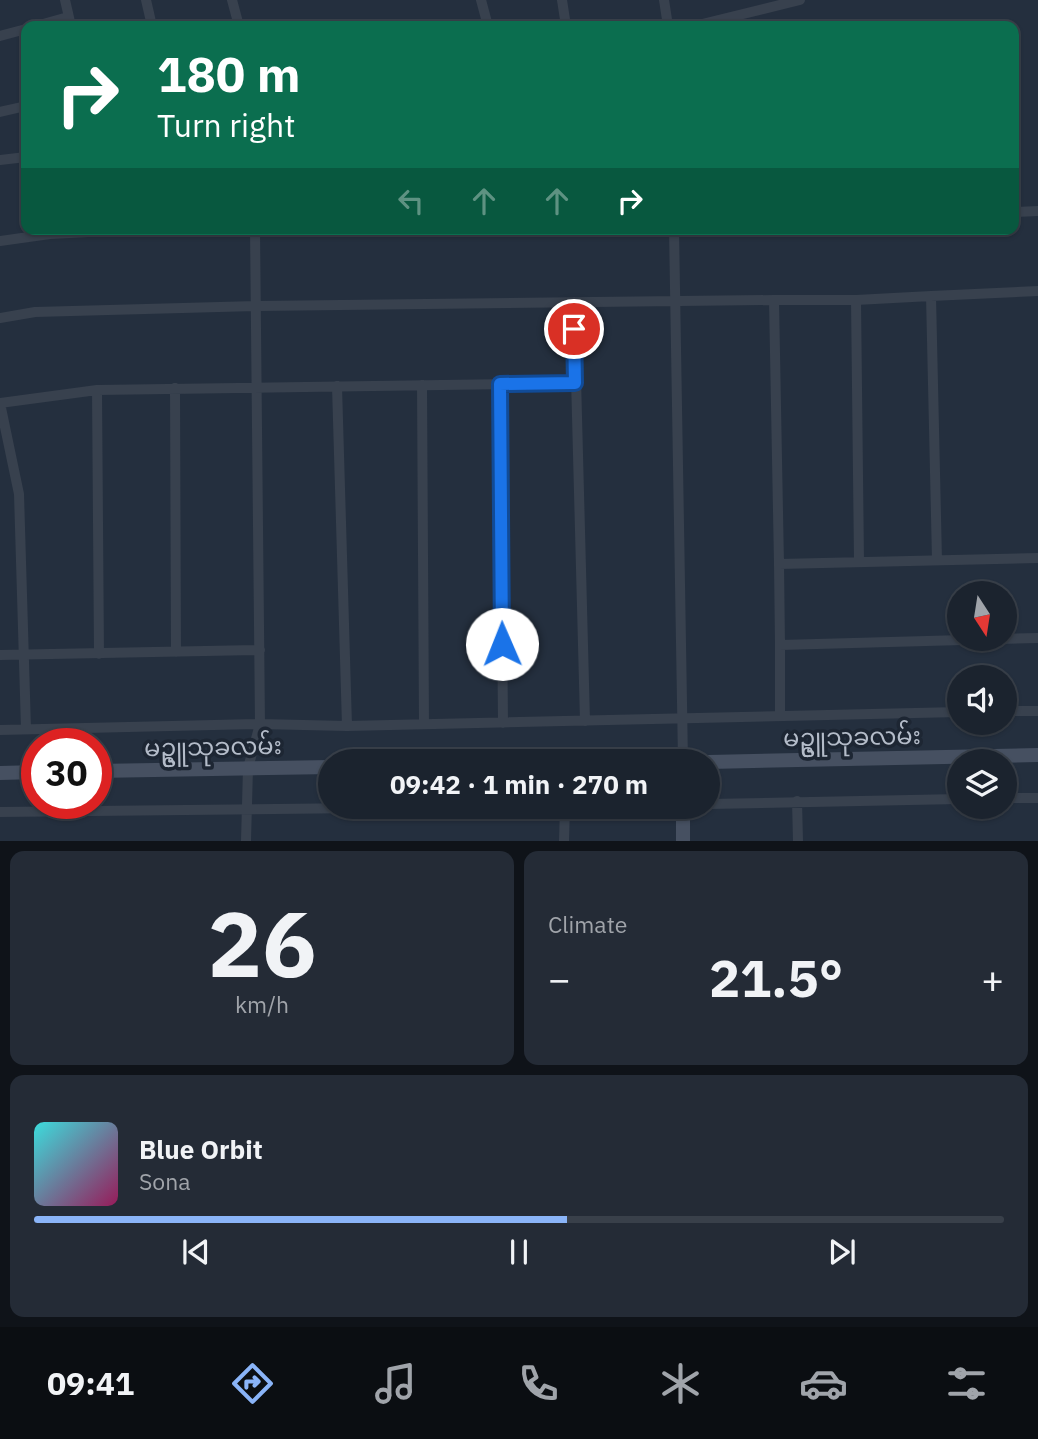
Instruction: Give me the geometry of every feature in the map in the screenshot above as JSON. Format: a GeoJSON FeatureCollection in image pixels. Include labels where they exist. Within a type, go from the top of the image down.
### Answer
{"type":"FeatureCollection","features":[{"type":"Feature","properties":{"kind":"street"},"geometry":{"type":"LineString","coordinates":[[65,0],[69,21]]}},
{"type":"Feature","properties":{"kind":"street"},"geometry":{"type":"LineString","coordinates":[[146,0],[151,21]]}},
{"type":"Feature","properties":{"kind":"street"},"geometry":{"type":"LineString","coordinates":[[232,0],[238,21]]}},
{"type":"Feature","properties":{"kind":"street"},"geometry":{"type":"LineString","coordinates":[[481,0],[487,21]]}},
{"type":"Feature","properties":{"kind":"street"},"geometry":{"type":"LineString","coordinates":[[562,0],[565,21]]}},
{"type":"Feature","properties":{"kind":"street"},"geometry":{"type":"LineString","coordinates":[[664,0],[666,21]]}},
{"type":"Feature","properties":{"kind":"street"},"geometry":{"type":"LineString","coordinates":[[710,21],[764,4],[800,0]]}},
{"type":"Feature","properties":{"kind":"street"},"geometry":{"type":"LineString","coordinates":[[0,36],[21,30]]}},
{"type":"Feature","properties":{"kind":"street"},"geometry":{"type":"LineString","coordinates":[[0,113],[21,107]]}},
{"type":"Feature","properties":{"kind":"street"},"geometry":{"type":"LineString","coordinates":[[0,160],[21,158]]}},
{"type":"Feature","properties":{"kind":"street"},"geometry":{"type":"LineString","coordinates":[[1019,212],[1038,211]]}},
{"type":"Feature","properties":{"kind":"street"},"geometry":{"type":"LineString","coordinates":[[0,241],[43,235]]}},
{"type":"Feature","properties":{"kind":"street"},"geometry":{"type":"LineString","coordinates":[[246,841],[248,768],[260,724],[256,235]]}},
{"type":"Feature","properties":{"kind":"street"},"geometry":{"type":"LineString","coordinates":[[674,235],[683,749]]}},
{"type":"Feature","properties":{"kind":"street"},"geometry":{"type":"LineString","coordinates":[[0,318],[35,312],[257,306],[676,299],[856,300],[1038,291]]}},
{"type":"Feature","properties":{"kind":"street"},"geometry":{"type":"LineString","coordinates":[[931,296],[937,560]]}},
{"type":"Feature","properties":{"kind":"street"},"geometry":{"type":"LineString","coordinates":[[774,300],[780,716]]}},
{"type":"Feature","properties":{"kind":"street"},"geometry":{"type":"LineString","coordinates":[[856,300],[859,561]]}},
{"type":"Feature","properties":{"kind":"street"},"geometry":{"type":"LineString","coordinates":[[574,302],[585,720]]}},
{"type":"Feature","properties":{"kind":"street"},"geometry":{"type":"LineString","coordinates":[[26,728],[19,494],[0,403],[97,390],[575,383]]}},
{"type":"Feature","properties":{"kind":"street"},"geometry":{"type":"LineString","coordinates":[[500,384],[503,723]]}},
{"type":"Feature","properties":{"kind":"street"},"geometry":{"type":"LineString","coordinates":[[422,385],[424,724]]}},
{"type":"Feature","properties":{"kind":"street"},"geometry":{"type":"LineString","coordinates":[[337,386],[347,726]]}},
{"type":"Feature","properties":{"kind":"street"},"geometry":{"type":"LineString","coordinates":[[175,388],[176,652]]}},
{"type":"Feature","properties":{"kind":"street"},"geometry":{"type":"LineString","coordinates":[[97,390],[99,654]]}},
{"type":"Feature","properties":{"kind":"street"},"geometry":{"type":"LineString","coordinates":[[779,564],[1038,558]]}},
{"type":"Feature","properties":{"kind":"street"},"geometry":{"type":"LineString","coordinates":[[780,645],[1038,638]]}},
{"type":"Feature","properties":{"kind":"street"},"geometry":{"type":"LineString","coordinates":[[0,655],[260,650]]}},
{"type":"Feature","properties":{"kind":"street"},"geometry":{"type":"LineString","coordinates":[[1017,711],[1038,711]]}},
{"type":"Feature","properties":{"kind":"street"},"geometry":{"type":"LineString","coordinates":[[73,728],[682,720],[947,712]]}},
{"type":"Feature","properties":{"kind":"street"},"geometry":{"type":"LineString","coordinates":[[0,730],[21,729]]}},
{"type":"Feature","properties":{"kind":"street","name":"မဥ္ဇူသုခလမ်း"},"geometry":{"type":"LineString","coordinates":[[720,761],[1038,755]]}},
{"type":"Feature","properties":{"kind":"street","name":"မဥ္ဇူသုခလမ်း"},"geometry":{"type":"LineString","coordinates":[[112,771],[318,767]]}},
{"type":"Feature","properties":{"kind":"street"},"geometry":{"type":"LineString","coordinates":[[0,773],[21,772]]}},
{"type":"Feature","properties":{"kind":"street"},"geometry":{"type":"LineString","coordinates":[[1017,798],[1038,798]]}},
{"type":"Feature","properties":{"kind":"street"},"geometry":{"type":"LineString","coordinates":[[720,804],[947,799]]}},
{"type":"Feature","properties":{"kind":"street"},"geometry":{"type":"LineString","coordinates":[[797,801],[798,841]]}},
{"type":"Feature","properties":{"kind":"street"},"geometry":{"type":"LineString","coordinates":[[0,812],[318,808]]}},
{"type":"Feature","properties":{"kind":"street"},"geometry":{"type":"LineString","coordinates":[[564,841],[565,819]]}},
{"type":"Feature","properties":{"kind":"street"},"geometry":{"type":"LineString","coordinates":[[683,819],[683,841]]}},
{"type":"Feature","properties":{"kind":"route"},"geometry":{"type":"LineString","coordinates":[[502,644],[500,384],[575,383],[574,329]]}}]}
